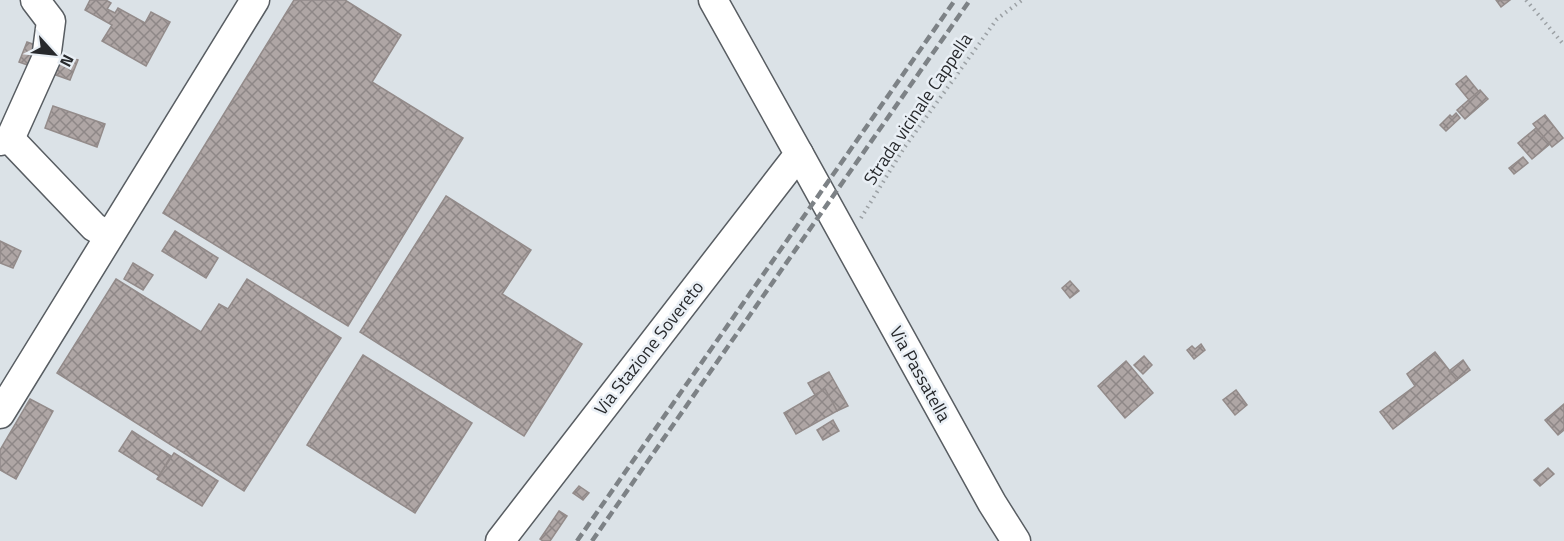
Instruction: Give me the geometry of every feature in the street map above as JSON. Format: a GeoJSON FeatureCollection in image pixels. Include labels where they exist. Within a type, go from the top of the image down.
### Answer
{"type":"FeatureCollection","features":[{"type":"Feature","properties":{"kind":"street"},"geometry":{"type":"LineString","coordinates":[[35,0],[51,21],[46,59],[5,140],[94,227],[109,236]]}},
{"type":"Feature","properties":{"kind":"street"},"geometry":{"type":"LineString","coordinates":[[0,414],[255,0]]}},
{"type":"Feature","properties":{"kind":"street"},"geometry":{"type":"LineString","coordinates":[[713,0],[799,154]]}},
{"type":"Feature","properties":{"kind":"street","name":"Via Passatella"},"geometry":{"type":"LineString","coordinates":[[799,154],[992,503],[1016,541]]}},
{"type":"Feature","properties":{"kind":"street","name":"Via Stazione Sovereto"},"geometry":{"type":"LineString","coordinates":[[500,541],[799,154]]}},
{"type":"Feature","properties":{"kind":"path","name":"Strada vicinale Cappella"},"geometry":{"type":"LineString","coordinates":[[847,242],[904,148],[977,46],[997,19],[1022,0]]}},
{"type":"Feature","properties":{"kind":"path"},"geometry":{"type":"LineString","coordinates":[[1526,0],[1564,45]]}},
{"type":"Feature","properties":{"kind":"building"},"geometry":{"type":"Polygon","coordinates":[[[90,0],[106,0],[111,3],[107,9],[115,13],[118,8],[145,23],[151,12],[170,22],[146,66],[102,41],[112,25],[85,10],[90,0]]]}},
{"type":"Feature","properties":{"kind":"building"},"geometry":{"type":"Polygon","coordinates":[[[294,0],[345,0],[401,35],[372,82],[463,138],[348,326],[163,213],[294,0]]]}},
{"type":"Feature","properties":{"kind":"building"},"geometry":{"type":"Polygon","coordinates":[[[1496,0],[1510,0],[1501,7],[1496,0]]]}},
{"type":"Feature","properties":{"kind":"building"},"geometry":{"type":"Polygon","coordinates":[[[27,42],[78,60],[70,80],[19,62],[27,42]]]}},
{"type":"Feature","properties":{"kind":"building"},"geometry":{"type":"Polygon","coordinates":[[[1466,76],[1479,92],[1469,100],[1456,84],[1466,76]]]}},
{"type":"Feature","properties":{"kind":"building"},"geometry":{"type":"Polygon","coordinates":[[[1480,90],[1488,99],[1465,119],[1457,110],[1480,90]]]}},
{"type":"Feature","properties":{"kind":"building"},"geometry":{"type":"Polygon","coordinates":[[[53,106],[105,124],[97,147],[45,128],[53,106]]]}},
{"type":"Feature","properties":{"kind":"building"},"geometry":{"type":"Polygon","coordinates":[[[1456,113],[1460,118],[1446,131],[1440,125],[1450,115],[1452,117],[1456,113]]]}},
{"type":"Feature","properties":{"kind":"building"},"geometry":{"type":"Polygon","coordinates":[[[1545,115],[1563,138],[1552,147],[1533,124],[1545,115]]]}},
{"type":"Feature","properties":{"kind":"building"},"geometry":{"type":"Polygon","coordinates":[[[1536,128],[1550,144],[1532,159],[1518,143],[1536,128]]]}},
{"type":"Feature","properties":{"kind":"building"},"geometry":{"type":"Polygon","coordinates":[[[1523,157],[1528,163],[1514,174],[1509,168],[1523,157]]]}},
{"type":"Feature","properties":{"kind":"building"},"geometry":{"type":"Polygon","coordinates":[[[446,196],[531,250],[502,294],[582,344],[524,436],[360,332],[446,196]]]}},
{"type":"Feature","properties":{"kind":"building"},"geometry":{"type":"Polygon","coordinates":[[[175,231],[218,258],[206,278],[162,251],[175,231]]]}},
{"type":"Feature","properties":{"kind":"building"},"geometry":{"type":"Polygon","coordinates":[[[0,241],[21,251],[13,268],[0,263],[0,241]]]}},
{"type":"Feature","properties":{"kind":"building"},"geometry":{"type":"Polygon","coordinates":[[[133,263],[153,275],[143,290],[124,279],[133,263]]]}},
{"type":"Feature","properties":{"kind":"building"},"geometry":{"type":"Polygon","coordinates":[[[116,279],[201,332],[219,304],[228,309],[247,279],[341,338],[244,491],[57,373],[116,279]]]}},
{"type":"Feature","properties":{"kind":"building"},"geometry":{"type":"Polygon","coordinates":[[[1070,281],[1079,291],[1070,298],[1062,288],[1070,281]]]}},
{"type":"Feature","properties":{"kind":"building"},"geometry":{"type":"Polygon","coordinates":[[[1201,344],[1205,350],[1194,359],[1187,350],[1192,346],[1195,349],[1201,344]]]}},
{"type":"Feature","properties":{"kind":"building"},"geometry":{"type":"Polygon","coordinates":[[[1435,352],[1457,380],[1393,429],[1380,412],[1415,386],[1407,374],[1435,352]]]}},
{"type":"Feature","properties":{"kind":"building"},"geometry":{"type":"Polygon","coordinates":[[[363,355],[472,423],[415,513],[307,445],[363,355]]]}},
{"type":"Feature","properties":{"kind":"building"},"geometry":{"type":"Polygon","coordinates":[[[1144,356],[1152,365],[1143,374],[1134,365],[1144,356]]]}},
{"type":"Feature","properties":{"kind":"building"},"geometry":{"type":"Polygon","coordinates":[[[1463,360],[1470,370],[1457,380],[1449,371],[1463,360]]]}},
{"type":"Feature","properties":{"kind":"building"},"geometry":{"type":"Polygon","coordinates":[[[1126,361],[1153,393],[1125,418],[1098,386],[1126,361]]]}},
{"type":"Feature","properties":{"kind":"building"},"geometry":{"type":"Polygon","coordinates":[[[829,372],[848,406],[837,411],[825,389],[815,395],[808,383],[829,372]]]}},
{"type":"Feature","properties":{"kind":"building"},"geometry":{"type":"Polygon","coordinates":[[[825,389],[837,411],[796,434],[784,413],[825,389]]]}},
{"type":"Feature","properties":{"kind":"building"},"geometry":{"type":"Polygon","coordinates":[[[1236,390],[1247,405],[1235,415],[1223,400],[1236,390]]]}},
{"type":"Feature","properties":{"kind":"building"},"geometry":{"type":"Polygon","coordinates":[[[30,399],[53,411],[16,479],[0,470],[0,450],[30,399]]]}},
{"type":"Feature","properties":{"kind":"building"},"geometry":{"type":"Polygon","coordinates":[[[1564,404],[1564,430],[1558,435],[1545,420],[1564,404]]]}},
{"type":"Feature","properties":{"kind":"building"},"geometry":{"type":"Polygon","coordinates":[[[833,420],[839,431],[823,440],[817,430],[833,420]]]}},
{"type":"Feature","properties":{"kind":"building"},"geometry":{"type":"Polygon","coordinates":[[[132,431],[171,456],[159,476],[119,451],[132,431]]]}},
{"type":"Feature","properties":{"kind":"building"},"geometry":{"type":"Polygon","coordinates":[[[174,453],[218,481],[202,506],[157,479],[174,453]]]}},
{"type":"Feature","properties":{"kind":"building"},"geometry":{"type":"Polygon","coordinates":[[[1548,468],[1554,474],[1540,486],[1534,480],[1548,468]]]}},
{"type":"Feature","properties":{"kind":"building"},"geometry":{"type":"Polygon","coordinates":[[[579,486],[589,493],[583,500],[573,493],[579,486]]]}},
{"type":"Feature","properties":{"kind":"building"},"geometry":{"type":"Polygon","coordinates":[[[559,511],[567,516],[550,541],[543,541],[540,539],[559,511]]]}},
{"type":"Feature","properties":{"kind":"railway"},"geometry":{"type":"LineString","coordinates":[[577,541],[955,0]]}},
{"type":"Feature","properties":{"kind":"railway"},"geometry":{"type":"LineString","coordinates":[[592,541],[970,0]]}}]}
